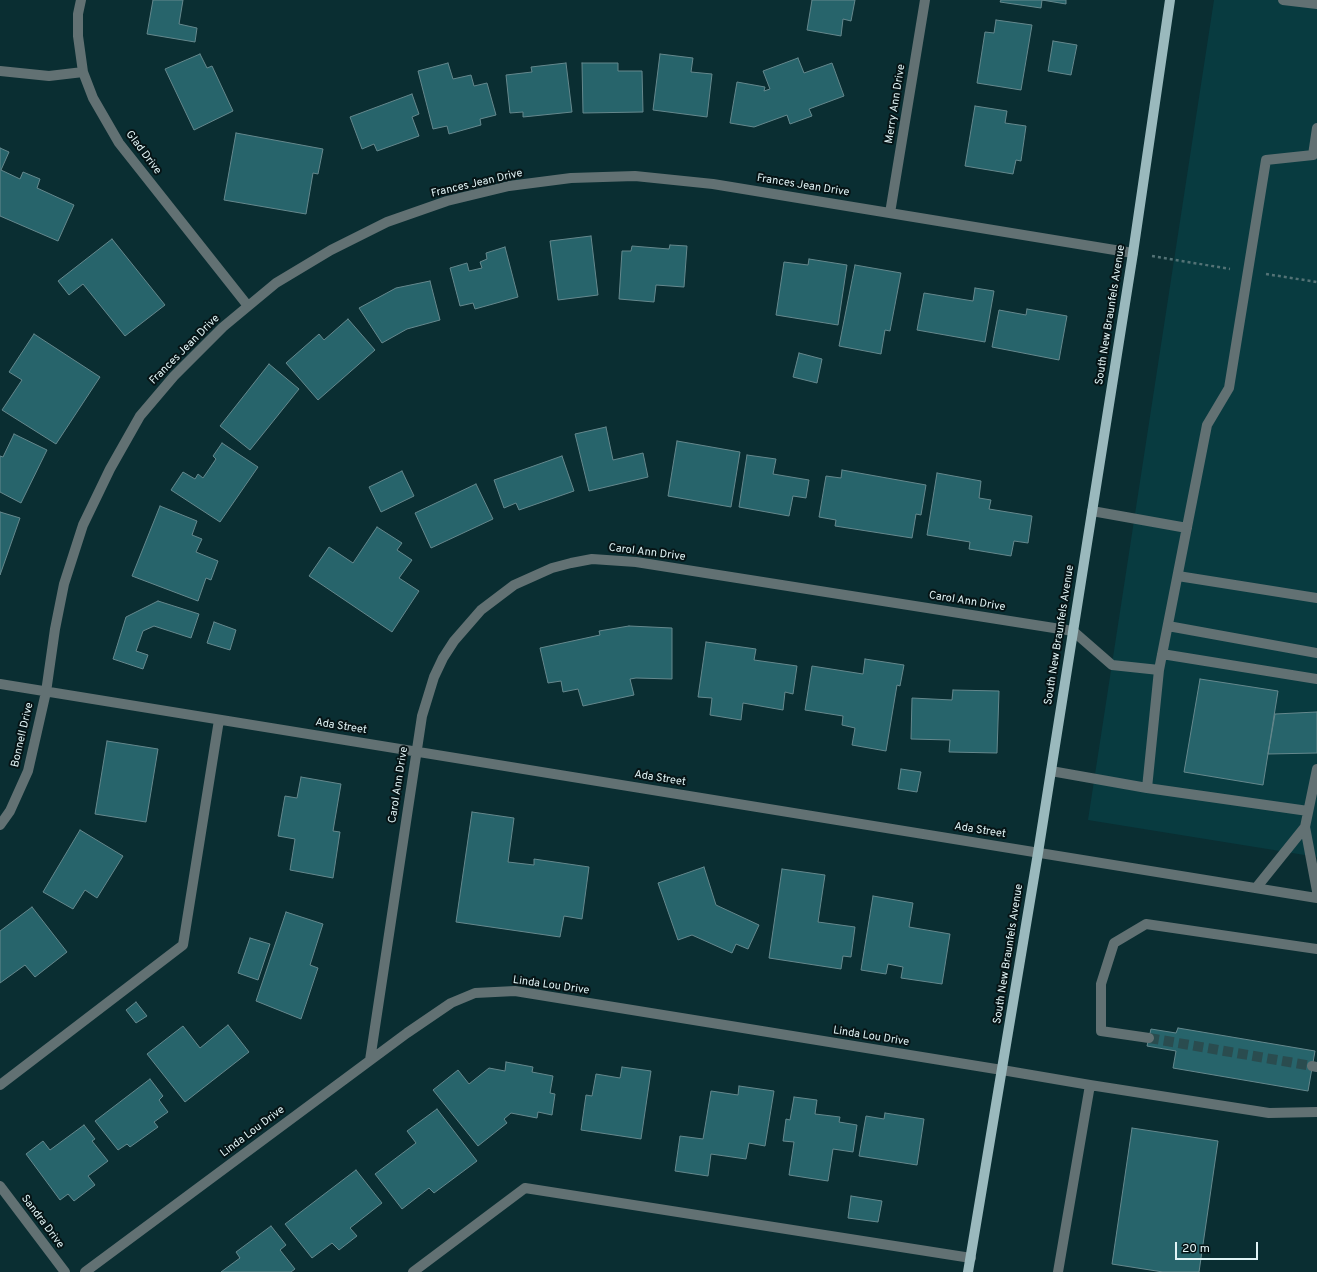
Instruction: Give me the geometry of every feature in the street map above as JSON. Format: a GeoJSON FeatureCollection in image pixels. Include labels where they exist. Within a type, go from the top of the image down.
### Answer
{"type":"FeatureCollection","features":[{"type":"Feature","properties":{"kind":"main road","name":"South New Braunfels Avenue"},"geometry":{"type":"LineString","coordinates":[[968,1272],[1038,853],[1133,252],[1170,0]]}},
{"type":"Feature","properties":{"kind":"street","name":"Glad Drive"},"geometry":{"type":"LineString","coordinates":[[81,0],[78,14],[78,36],[83,72],[93,98],[119,143],[248,306]]}},
{"type":"Feature","properties":{"kind":"street","name":"Merry Ann Drive"},"geometry":{"type":"LineString","coordinates":[[890,213],[925,0]]}},
{"type":"Feature","properties":{"kind":"street"},"geometry":{"type":"LineString","coordinates":[[1289,0],[1317,4]]}},
{"type":"Feature","properties":{"kind":"street"},"geometry":{"type":"LineString","coordinates":[[0,71],[49,76],[83,72]]}},
{"type":"Feature","properties":{"kind":"street"},"geometry":{"type":"LineString","coordinates":[[1147,788],[1159,670],[1162,654],[1207,425],[1228,388],[1266,160],[1313,156],[1317,128]]}},
{"type":"Feature","properties":{"kind":"street","name":"Frances Jean Drive"},"geometry":{"type":"LineString","coordinates":[[46,692],[55,629],[64,584],[83,525],[110,469],[140,416],[174,376],[223,327],[276,283],[331,250],[387,222],[447,201],[509,186],[572,178],[635,176],[713,184],[1133,252]]}},
{"type":"Feature","properties":{"kind":"street"},"geometry":{"type":"LineString","coordinates":[[1092,511],[1187,528]]}},
{"type":"Feature","properties":{"kind":"street","name":"Carol Ann Drive"},"geometry":{"type":"LineString","coordinates":[[370,1060],[422,716],[434,677],[443,658],[454,641],[481,610],[514,585],[552,568],[571,563],[592,560],[636,562],[1073,631]]}},
{"type":"Feature","properties":{"kind":"street"},"geometry":{"type":"LineString","coordinates":[[1178,576],[1317,598]]}},
{"type":"Feature","properties":{"kind":"street"},"geometry":{"type":"LineString","coordinates":[[1168,626],[1317,653]]}},
{"type":"Feature","properties":{"kind":"street"},"geometry":{"type":"LineString","coordinates":[[1073,631],[1112,665],[1159,670]]}},
{"type":"Feature","properties":{"kind":"street"},"geometry":{"type":"LineString","coordinates":[[1162,654],[1317,678]]}},
{"type":"Feature","properties":{"kind":"street","name":"Ada Street"},"geometry":{"type":"LineString","coordinates":[[0,684],[1317,898]]}},
{"type":"Feature","properties":{"kind":"street","name":"Bonnell Drive"},"geometry":{"type":"LineString","coordinates":[[0,825],[10,811],[28,771],[46,692]]}},
{"type":"Feature","properties":{"kind":"street"},"geometry":{"type":"LineString","coordinates":[[0,1085],[183,945],[219,720]]}},
{"type":"Feature","properties":{"kind":"street"},"geometry":{"type":"LineString","coordinates":[[1317,769],[1305,827],[1317,891]]}},
{"type":"Feature","properties":{"kind":"street"},"geometry":{"type":"LineString","coordinates":[[1051,771],[1147,788],[1308,810]]}},
{"type":"Feature","properties":{"kind":"street"},"geometry":{"type":"LineString","coordinates":[[1256,888],[1305,827]]}},
{"type":"Feature","properties":{"kind":"street"},"geometry":{"type":"LineString","coordinates":[[1149,1038],[1102,1031],[1101,984],[1114,943],[1146,924],[1317,949]]}},
{"type":"Feature","properties":{"kind":"street","name":"Linda Lou Drive"},"geometry":{"type":"LineString","coordinates":[[85,1272],[407,1033],[451,1003],[474,993],[515,991],[1269,1113],[1317,1112]]}},
{"type":"Feature","properties":{"kind":"street"},"geometry":{"type":"LineString","coordinates":[[1058,1272],[1090,1085]]}},
{"type":"Feature","properties":{"kind":"street","name":"Sandra Drive"},"geometry":{"type":"LineString","coordinates":[[0,1186],[65,1272]]}},
{"type":"Feature","properties":{"kind":"street"},"geometry":{"type":"LineString","coordinates":[[413,1272],[525,1188],[971,1258]]}},
{"type":"Feature","properties":{"kind":"path"},"geometry":{"type":"LineString","coordinates":[[1133,252],[1247,272],[1317,282]]}},
{"type":"Feature","properties":{"kind":"shaded area"},"geometry":{"type":"Polygon","coordinates":[[[1214,0],[1317,0],[1317,857],[1088,820],[1214,0]]]}},
{"type":"Feature","properties":{"kind":"building"},"geometry":{"type":"Polygon","coordinates":[[[153,0],[183,0],[179,24],[197,28],[195,42],[147,34],[153,0]]]}},
{"type":"Feature","properties":{"kind":"building"},"geometry":{"type":"Polygon","coordinates":[[[812,0],[855,0],[851,21],[843,19],[841,36],[807,30],[812,0]]]}},
{"type":"Feature","properties":{"kind":"building"},"geometry":{"type":"Polygon","coordinates":[[[1001,0],[1042,0],[1041,8],[1000,2],[1001,0]]]}},
{"type":"Feature","properties":{"kind":"building"},"geometry":{"type":"Polygon","coordinates":[[[1042,0],[1066,0],[1066,4],[1042,0]]]}},
{"type":"Feature","properties":{"kind":"building"},"geometry":{"type":"Polygon","coordinates":[[[996,20],[1032,25],[1021,90],[977,83],[985,32],[994,33],[996,20]]]}},
{"type":"Feature","properties":{"kind":"building"},"geometry":{"type":"Polygon","coordinates":[[[1053,41],[1077,45],[1071,75],[1048,71],[1053,41]]]}},
{"type":"Feature","properties":{"kind":"building"},"geometry":{"type":"Polygon","coordinates":[[[200,54],[207,68],[212,66],[233,111],[194,130],[165,69],[200,54]]]}},
{"type":"Feature","properties":{"kind":"building"},"geometry":{"type":"Polygon","coordinates":[[[660,54],[693,58],[691,72],[712,74],[707,117],[653,110],[660,54]]]}},
{"type":"Feature","properties":{"kind":"building"},"geometry":{"type":"Polygon","coordinates":[[[798,58],[804,73],[832,63],[844,96],[809,109],[812,116],[790,124],[787,115],[754,127],[730,123],[737,82],[765,87],[764,91],[770,89],[763,71],[798,58]]]}},
{"type":"Feature","properties":{"kind":"building"},"geometry":{"type":"Polygon","coordinates":[[[448,63],[453,79],[471,75],[474,86],[487,83],[496,115],[480,119],[481,125],[449,134],[447,126],[433,129],[418,71],[448,63]]]}},
{"type":"Feature","properties":{"kind":"building"},"geometry":{"type":"Polygon","coordinates":[[[566,63],[572,112],[523,117],[523,112],[510,113],[506,75],[532,72],[531,67],[566,63]]]}},
{"type":"Feature","properties":{"kind":"building"},"geometry":{"type":"Polygon","coordinates":[[[582,63],[618,63],[618,71],[642,71],[643,112],[583,113],[582,63]]]}},
{"type":"Feature","properties":{"kind":"building"},"geometry":{"type":"Polygon","coordinates":[[[412,94],[419,114],[412,117],[419,136],[377,151],[374,144],[362,149],[350,117],[412,94]]]}},
{"type":"Feature","properties":{"kind":"building"},"geometry":{"type":"Polygon","coordinates":[[[975,106],[1007,111],[1005,123],[1026,126],[1021,161],[1016,160],[1013,174],[965,166],[975,106]]]}},
{"type":"Feature","properties":{"kind":"building"},"geometry":{"type":"Polygon","coordinates":[[[236,133],[323,149],[318,174],[313,173],[306,214],[224,200],[236,133]]]}},
{"type":"Feature","properties":{"kind":"building"},"geometry":{"type":"Polygon","coordinates":[[[0,148],[9,152],[1,170],[20,179],[23,172],[40,179],[37,188],[74,205],[58,241],[0,216],[0,148]]]}},
{"type":"Feature","properties":{"kind":"building"},"geometry":{"type":"Polygon","coordinates":[[[591,236],[598,295],[558,300],[550,241],[591,236]]]}},
{"type":"Feature","properties":{"kind":"building"},"geometry":{"type":"Polygon","coordinates":[[[112,239],[165,305],[125,336],[83,284],[69,295],[58,281],[112,239]]]}},
{"type":"Feature","properties":{"kind":"building"},"geometry":{"type":"Polygon","coordinates":[[[670,245],[687,246],[684,287],[656,285],[654,302],[619,299],[622,251],[631,251],[632,246],[669,249],[670,245]]]}},
{"type":"Feature","properties":{"kind":"building"},"geometry":{"type":"Polygon","coordinates":[[[505,247],[518,297],[475,309],[473,303],[460,306],[450,268],[467,263],[469,271],[482,268],[480,262],[487,259],[486,253],[505,247]]]}},
{"type":"Feature","properties":{"kind":"building"},"geometry":{"type":"Polygon","coordinates":[[[809,259],[847,265],[838,325],[776,315],[784,262],[808,265],[809,259]]]}},
{"type":"Feature","properties":{"kind":"building"},"geometry":{"type":"Polygon","coordinates":[[[855,265],[901,273],[890,331],[885,330],[881,354],[839,346],[855,265]]]}},
{"type":"Feature","properties":{"kind":"building"},"geometry":{"type":"Polygon","coordinates":[[[430,281],[440,320],[407,329],[382,343],[359,308],[396,288],[430,281]]]}},
{"type":"Feature","properties":{"kind":"building"},"geometry":{"type":"Polygon","coordinates":[[[975,288],[994,291],[985,342],[917,330],[924,293],[973,301],[975,288]]]}},
{"type":"Feature","properties":{"kind":"building"},"geometry":{"type":"Polygon","coordinates":[[[1027,309],[1067,316],[1059,360],[992,347],[999,310],[1026,315],[1027,309]]]}},
{"type":"Feature","properties":{"kind":"building"},"geometry":{"type":"Polygon","coordinates":[[[348,319],[375,350],[318,400],[286,363],[319,334],[324,340],[348,319]]]}},
{"type":"Feature","properties":{"kind":"building"},"geometry":{"type":"Polygon","coordinates":[[[34,334],[100,377],[56,444],[2,410],[22,380],[9,372],[34,334]]]}},
{"type":"Feature","properties":{"kind":"building"},"geometry":{"type":"Polygon","coordinates":[[[799,353],[822,359],[817,383],[793,377],[799,353]]]}},
{"type":"Feature","properties":{"kind":"building"},"geometry":{"type":"Polygon","coordinates":[[[269,364],[299,389],[250,450],[220,426],[269,364]]]}},
{"type":"Feature","properties":{"kind":"building"},"geometry":{"type":"Polygon","coordinates":[[[606,427],[613,460],[643,453],[648,477],[589,491],[575,434],[606,427]]]}},
{"type":"Feature","properties":{"kind":"building"},"geometry":{"type":"Polygon","coordinates":[[[14,434],[47,450],[21,503],[0,492],[0,456],[3,457],[14,434]]]}},
{"type":"Feature","properties":{"kind":"building"},"geometry":{"type":"Polygon","coordinates":[[[677,441],[740,452],[731,507],[668,496],[677,441]]]}},
{"type":"Feature","properties":{"kind":"building"},"geometry":{"type":"Polygon","coordinates":[[[222,443],[258,467],[220,522],[171,490],[183,472],[195,479],[198,474],[203,478],[216,459],[213,456],[222,443]]]}},
{"type":"Feature","properties":{"kind":"building"},"geometry":{"type":"Polygon","coordinates":[[[747,455],[776,459],[773,474],[809,480],[806,498],[793,496],[789,516],[739,507],[747,455]]]}},
{"type":"Feature","properties":{"kind":"building"},"geometry":{"type":"Polygon","coordinates":[[[562,456],[574,491],[519,510],[516,503],[504,508],[494,480],[562,456]]]}},
{"type":"Feature","properties":{"kind":"building"},"geometry":{"type":"Polygon","coordinates":[[[842,470],[926,485],[921,515],[916,514],[912,538],[835,526],[836,520],[819,517],[826,476],[841,478],[842,470]]]}},
{"type":"Feature","properties":{"kind":"building"},"geometry":{"type":"Polygon","coordinates":[[[402,471],[414,496],[381,512],[369,487],[402,471]]]}},
{"type":"Feature","properties":{"kind":"building"},"geometry":{"type":"Polygon","coordinates":[[[937,473],[981,481],[979,498],[991,500],[989,509],[1032,516],[1028,543],[1014,541],[1011,556],[969,549],[970,542],[927,535],[937,473]]]}},
{"type":"Feature","properties":{"kind":"building"},"geometry":{"type":"Polygon","coordinates":[[[476,484],[493,519],[431,548],[415,513],[476,484]]]}},
{"type":"Feature","properties":{"kind":"building"},"geometry":{"type":"Polygon","coordinates":[[[160,506],[197,521],[192,535],[202,539],[196,552],[218,561],[211,580],[206,578],[198,601],[132,576],[160,506]]]}},
{"type":"Feature","properties":{"kind":"building"},"geometry":{"type":"Polygon","coordinates":[[[0,512],[20,518],[0,575],[0,512]]]}},
{"type":"Feature","properties":{"kind":"building"},"geometry":{"type":"Polygon","coordinates":[[[377,527],[402,543],[397,550],[412,560],[399,578],[419,591],[392,632],[309,576],[329,547],[353,563],[377,527]]]}},
{"type":"Feature","properties":{"kind":"building"},"geometry":{"type":"Polygon","coordinates":[[[158,601],[199,614],[191,638],[154,626],[143,631],[136,651],[148,655],[143,669],[113,659],[126,617],[158,601]]]}},
{"type":"Feature","properties":{"kind":"building"},"geometry":{"type":"Polygon","coordinates":[[[214,622],[236,630],[230,650],[207,643],[214,622]]]}},
{"type":"Feature","properties":{"kind":"building"},"geometry":{"type":"Polygon","coordinates":[[[629,626],[672,628],[672,679],[630,679],[634,695],[583,706],[578,689],[563,692],[561,681],[548,683],[540,648],[600,635],[599,631],[629,626]]]}},
{"type":"Feature","properties":{"kind":"building"},"geometry":{"type":"Polygon","coordinates":[[[706,642],[756,649],[754,660],[797,666],[793,694],[785,692],[783,710],[743,703],[741,720],[710,715],[712,698],[698,697],[706,642]]]}},
{"type":"Feature","properties":{"kind":"building"},"geometry":{"type":"Polygon","coordinates":[[[865,659],[904,665],[900,686],[897,685],[886,751],[852,745],[855,728],[842,725],[843,716],[805,710],[812,666],[863,674],[865,659]]]}},
{"type":"Feature","properties":{"kind":"building"},"geometry":{"type":"Polygon","coordinates":[[[1200,679],[1278,691],[1263,785],[1184,772],[1200,679]]]}},
{"type":"Feature","properties":{"kind":"building"},"geometry":{"type":"Polygon","coordinates":[[[953,690],[999,691],[997,753],[949,752],[950,740],[911,739],[912,698],[952,700],[953,690]]]}},
{"type":"Feature","properties":{"kind":"building"},"geometry":{"type":"Polygon","coordinates":[[[1317,712],[1317,753],[1268,754],[1275,714],[1317,712]]]}},
{"type":"Feature","properties":{"kind":"building"},"geometry":{"type":"Polygon","coordinates":[[[107,741],[158,749],[146,822],[95,814],[107,741]]]}},
{"type":"Feature","properties":{"kind":"building"},"geometry":{"type":"Polygon","coordinates":[[[901,769],[921,772],[917,792],[898,789],[901,769]]]}},
{"type":"Feature","properties":{"kind":"building"},"geometry":{"type":"Polygon","coordinates":[[[301,777],[341,784],[333,831],[340,832],[333,878],[290,870],[295,839],[278,836],[285,796],[297,798],[301,777]]]}},
{"type":"Feature","properties":{"kind":"building"},"geometry":{"type":"Polygon","coordinates":[[[472,812],[514,818],[508,862],[534,865],[534,859],[589,867],[582,919],[564,916],[560,937],[456,922],[472,812]]]}},
{"type":"Feature","properties":{"kind":"building"},"geometry":{"type":"Polygon","coordinates":[[[80,830],[123,856],[97,898],[85,890],[73,909],[43,892],[80,830]]]}},
{"type":"Feature","properties":{"kind":"building"},"geometry":{"type":"Polygon","coordinates":[[[704,867],[716,905],[759,925],[748,949],[736,944],[732,953],[692,935],[678,940],[658,883],[704,867]]]}},
{"type":"Feature","properties":{"kind":"building"},"geometry":{"type":"Polygon","coordinates":[[[782,869],[825,875],[818,922],[855,927],[851,957],[843,956],[841,969],[769,958],[782,869]]]}},
{"type":"Feature","properties":{"kind":"building"},"geometry":{"type":"Polygon","coordinates":[[[873,896],[913,903],[909,927],[950,934],[942,984],[901,978],[903,967],[888,964],[886,974],[861,970],[873,896]]]}},
{"type":"Feature","properties":{"kind":"building"},"geometry":{"type":"Polygon","coordinates":[[[32,907],[67,952],[35,977],[25,965],[0,983],[0,931],[32,907]]]}},
{"type":"Feature","properties":{"kind":"building"},"geometry":{"type":"Polygon","coordinates":[[[286,912],[323,924],[310,965],[318,968],[301,1019],[256,1001],[286,912]]]}},
{"type":"Feature","properties":{"kind":"building"},"geometry":{"type":"Polygon","coordinates":[[[250,938],[270,944],[258,980],[238,973],[250,938]]]}},
{"type":"Feature","properties":{"kind":"building"},"geometry":{"type":"Polygon","coordinates":[[[136,1002],[147,1016],[136,1023],[126,1010],[136,1002]]]}},
{"type":"Feature","properties":{"kind":"building"},"geometry":{"type":"Polygon","coordinates":[[[228,1025],[249,1052],[185,1102],[147,1054],[183,1026],[200,1048],[228,1025]]]}},
{"type":"Feature","properties":{"kind":"building"},"geometry":{"type":"Polygon","coordinates":[[[1178,1028],[1315,1051],[1308,1091],[1173,1068],[1176,1051],[1147,1046],[1151,1029],[1176,1033],[1178,1028]]]}},
{"type":"Feature","properties":{"kind":"building"},"geometry":{"type":"Polygon","coordinates":[[[506,1062],[533,1067],[532,1072],[553,1076],[550,1093],[555,1094],[552,1115],[538,1112],[537,1118],[511,1113],[504,1119],[507,1123],[478,1146],[433,1090],[458,1070],[469,1084],[489,1068],[505,1071],[506,1062]]]}},
{"type":"Feature","properties":{"kind":"building"},"geometry":{"type":"Polygon","coordinates":[[[622,1067],[651,1071],[641,1139],[581,1130],[586,1095],[592,1096],[596,1074],[620,1078],[622,1067]]]}},
{"type":"Feature","properties":{"kind":"building"},"geometry":{"type":"Polygon","coordinates":[[[150,1079],[163,1096],[159,1100],[168,1112],[154,1122],[158,1127],[130,1147],[127,1144],[118,1150],[95,1121],[150,1079]]]}},
{"type":"Feature","properties":{"kind":"building"},"geometry":{"type":"Polygon","coordinates":[[[739,1086],[774,1091],[765,1146],[749,1143],[746,1159],[711,1154],[708,1176],[675,1171],[680,1136],[703,1139],[711,1091],[738,1095],[739,1086]]]}},
{"type":"Feature","properties":{"kind":"building"},"geometry":{"type":"Polygon","coordinates":[[[794,1097],[817,1100],[815,1114],[840,1117],[839,1122],[857,1125],[853,1152],[833,1149],[828,1181],[789,1175],[794,1142],[783,1141],[786,1119],[790,1120],[794,1097]]]}},
{"type":"Feature","properties":{"kind":"building"},"geometry":{"type":"Polygon","coordinates":[[[437,1109],[477,1161],[434,1193],[429,1188],[402,1209],[375,1174],[416,1143],[407,1131],[437,1109]]]}},
{"type":"Feature","properties":{"kind":"building"},"geometry":{"type":"Polygon","coordinates":[[[885,1113],[924,1119],[917,1165],[859,1156],[866,1116],[884,1119],[885,1113]]]}},
{"type":"Feature","properties":{"kind":"building"},"geometry":{"type":"Polygon","coordinates":[[[84,1125],[95,1139],[92,1141],[108,1161],[88,1176],[95,1185],[74,1201],[68,1194],[60,1200],[26,1154],[43,1141],[50,1150],[84,1125]]]}},
{"type":"Feature","properties":{"kind":"building"},"geometry":{"type":"Polygon","coordinates":[[[1132,1128],[1218,1141],[1199,1272],[1163,1272],[1112,1264],[1132,1128]]]}},
{"type":"Feature","properties":{"kind":"building"},"geometry":{"type":"Polygon","coordinates":[[[356,1170],[382,1203],[350,1228],[357,1236],[339,1250],[332,1243],[312,1258],[285,1224],[356,1170]]]}},
{"type":"Feature","properties":{"kind":"building"},"geometry":{"type":"Polygon","coordinates":[[[851,1196],[882,1201],[878,1222],[848,1218],[851,1196]]]}},
{"type":"Feature","properties":{"kind":"building"},"geometry":{"type":"Polygon","coordinates":[[[271,1226],[286,1245],[280,1250],[295,1269],[291,1272],[221,1272],[240,1258],[236,1252],[271,1226]]]}},
{"type":"Feature","properties":{"kind":"tunnel"},"geometry":{"type":"LineString","coordinates":[[1149,1038],[1312,1066]]}}]}
